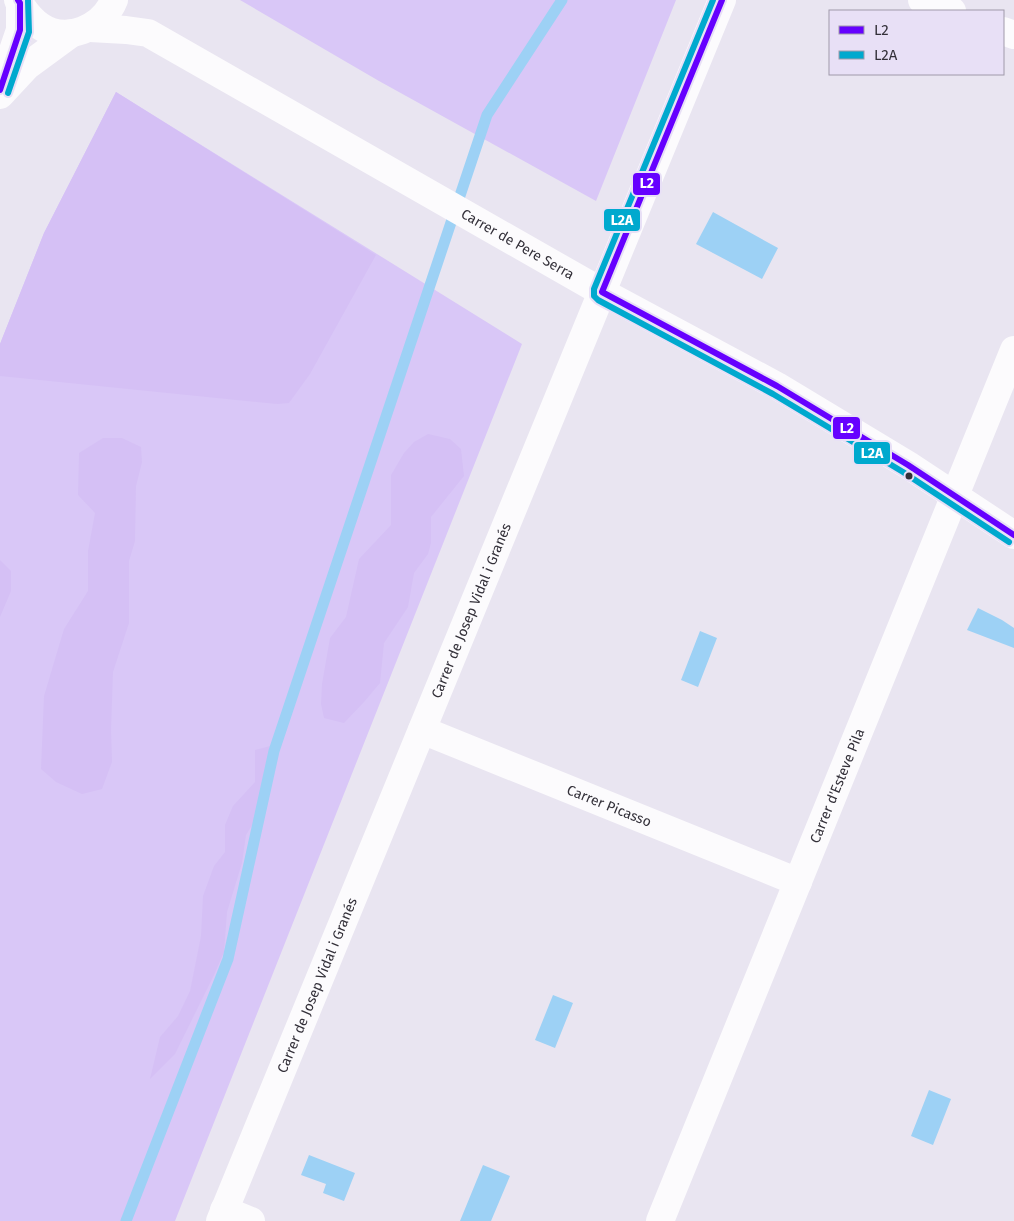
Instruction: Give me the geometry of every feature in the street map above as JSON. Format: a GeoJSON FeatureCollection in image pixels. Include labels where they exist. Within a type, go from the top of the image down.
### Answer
{"type":"FeatureCollection","features":[{"type":"Feature","properties":{"kind":"street"},"geometry":{"type":"LineString","coordinates":[[0,95],[27,66],[102,18],[114,0]]}},
{"type":"Feature","properties":{"kind":"street","name":"Carrer de Pere Serra"},"geometry":{"type":"LineString","coordinates":[[127,0],[130,8],[148,33]]}},
{"type":"Feature","properties":{"kind":"street","name":"Carrer de Josep Vidal i Granés"},"geometry":{"type":"LineString","coordinates":[[222,1216],[722,0]]}},
{"type":"Feature","properties":{"kind":"street"},"geometry":{"type":"LineString","coordinates":[[922,0],[949,10]]}},
{"type":"Feature","properties":{"kind":"street"},"geometry":{"type":"LineString","coordinates":[[0,90],[20,30],[19,2]]}},
{"type":"Feature","properties":{"kind":"street","name":"Carrer de Pere Serra"},"geometry":{"type":"LineString","coordinates":[[19,2],[28,17],[42,28],[58,33],[126,30],[148,33],[602,292],[777,386],[908,465],[1014,535]]}},
{"type":"Feature","properties":{"kind":"street","name":"Carrer d'Esteve Pila"},"geometry":{"type":"LineString","coordinates":[[660,1221],[1014,350]]}},
{"type":"Feature","properties":{"kind":"street","name":"Carrer Picasso"},"geometry":{"type":"LineString","coordinates":[[422,730],[798,882]]}},
{"type":"Feature","properties":{"kind":"street"},"geometry":{"type":"LineString","coordinates":[[222,1216],[251,1221]]}},
{"type":"Feature","properties":{"kind":"shaded area"},"geometry":{"type":"Polygon","coordinates":[[[240,0],[676,0],[596,201],[379,81],[240,0]]]}},
{"type":"Feature","properties":{"kind":"shaded area"},"geometry":{"type":"Polygon","coordinates":[[[116,92],[522,344],[175,1221],[0,1221],[0,344],[44,233],[116,92]]]}},
{"type":"Feature","properties":{"kind":"shaded area"},"geometry":{"type":"Polygon","coordinates":[[[116,92],[376,255],[310,374],[289,403],[277,404],[0,376],[0,344],[44,233],[116,92]]]}},
{"type":"Feature","properties":{"kind":"shaded area"},"geometry":{"type":"Polygon","coordinates":[[[428,434],[450,439],[461,449],[464,476],[431,517],[431,543],[428,554],[414,573],[408,607],[384,643],[380,683],[344,723],[324,718],[321,704],[322,684],[330,638],[346,617],[359,559],[391,525],[391,475],[404,453],[414,442],[428,434]]]}},
{"type":"Feature","properties":{"kind":"shaded area"},"geometry":{"type":"Polygon","coordinates":[[[103,438],[122,438],[141,447],[142,462],[136,486],[135,541],[129,561],[129,623],[113,672],[112,762],[102,789],[82,794],[56,782],[41,769],[44,696],[64,629],[88,591],[88,551],[95,513],[78,495],[79,453],[103,438]]]}},
{"type":"Feature","properties":{"kind":"shaded area"},"geometry":{"type":"Polygon","coordinates":[[[0,560],[11,571],[11,591],[0,617],[0,560]]]}},
{"type":"Feature","properties":{"kind":"shaded area"},"geometry":{"type":"Polygon","coordinates":[[[274,745],[259,814],[246,835],[242,863],[227,912],[224,952],[175,1054],[150,1079],[160,1037],[178,1016],[190,991],[201,936],[203,896],[214,866],[225,852],[225,825],[233,806],[255,782],[255,750],[274,745]]]}},
{"type":"Feature","properties":{"kind":"water"},"geometry":{"type":"Polygon","coordinates":[[[713,212],[778,248],[762,279],[696,244],[713,212]]]}},
{"type":"Feature","properties":{"kind":"water"},"geometry":{"type":"Polygon","coordinates":[[[978,608],[1014,628],[1014,648],[967,630],[978,608]]]}},
{"type":"Feature","properties":{"kind":"water"},"geometry":{"type":"Polygon","coordinates":[[[700,631],[717,638],[698,687],[681,680],[700,631]]]}},
{"type":"Feature","properties":{"kind":"water"},"geometry":{"type":"Polygon","coordinates":[[[553,995],[573,1003],[555,1048],[535,1040],[553,995]]]}},
{"type":"Feature","properties":{"kind":"water"},"geometry":{"type":"Polygon","coordinates":[[[929,1090],[951,1099],[933,1145],[911,1136],[929,1090]]]}},
{"type":"Feature","properties":{"kind":"water"},"geometry":{"type":"Polygon","coordinates":[[[309,1155],[355,1173],[344,1201],[323,1193],[326,1184],[301,1175],[309,1155]]]}},
{"type":"Feature","properties":{"kind":"water"},"geometry":{"type":"Polygon","coordinates":[[[483,1165],[510,1176],[491,1221],[460,1221],[483,1165]]]}},
{"type":"Feature","properties":{"kind":"waterway"},"geometry":{"type":"LineString","coordinates":[[126,1221],[228,959],[274,751],[487,115],[562,0]]}},
{"type":"Feature","properties":{"kind":"transit line","name":"L2"},"geometry":{"type":"LineString","coordinates":[[0,90],[20,30],[20,3],[18,0]]}},
{"type":"Feature","properties":{"kind":"transit line","name":"L2A"},"geometry":{"type":"LineString","coordinates":[[8,93],[29,32],[28,0]]}},
{"type":"Feature","properties":{"kind":"transit line","name":"L2A"},"geometry":{"type":"LineString","coordinates":[[713,0],[594,289],[594,296],[598,300],[773,394],[903,472],[1009,542]]}},
{"type":"Feature","properties":{"kind":"transit line","name":"L2"},"geometry":{"type":"LineString","coordinates":[[722,0],[602,292],[777,386],[908,465],[1014,535]]}}]}
